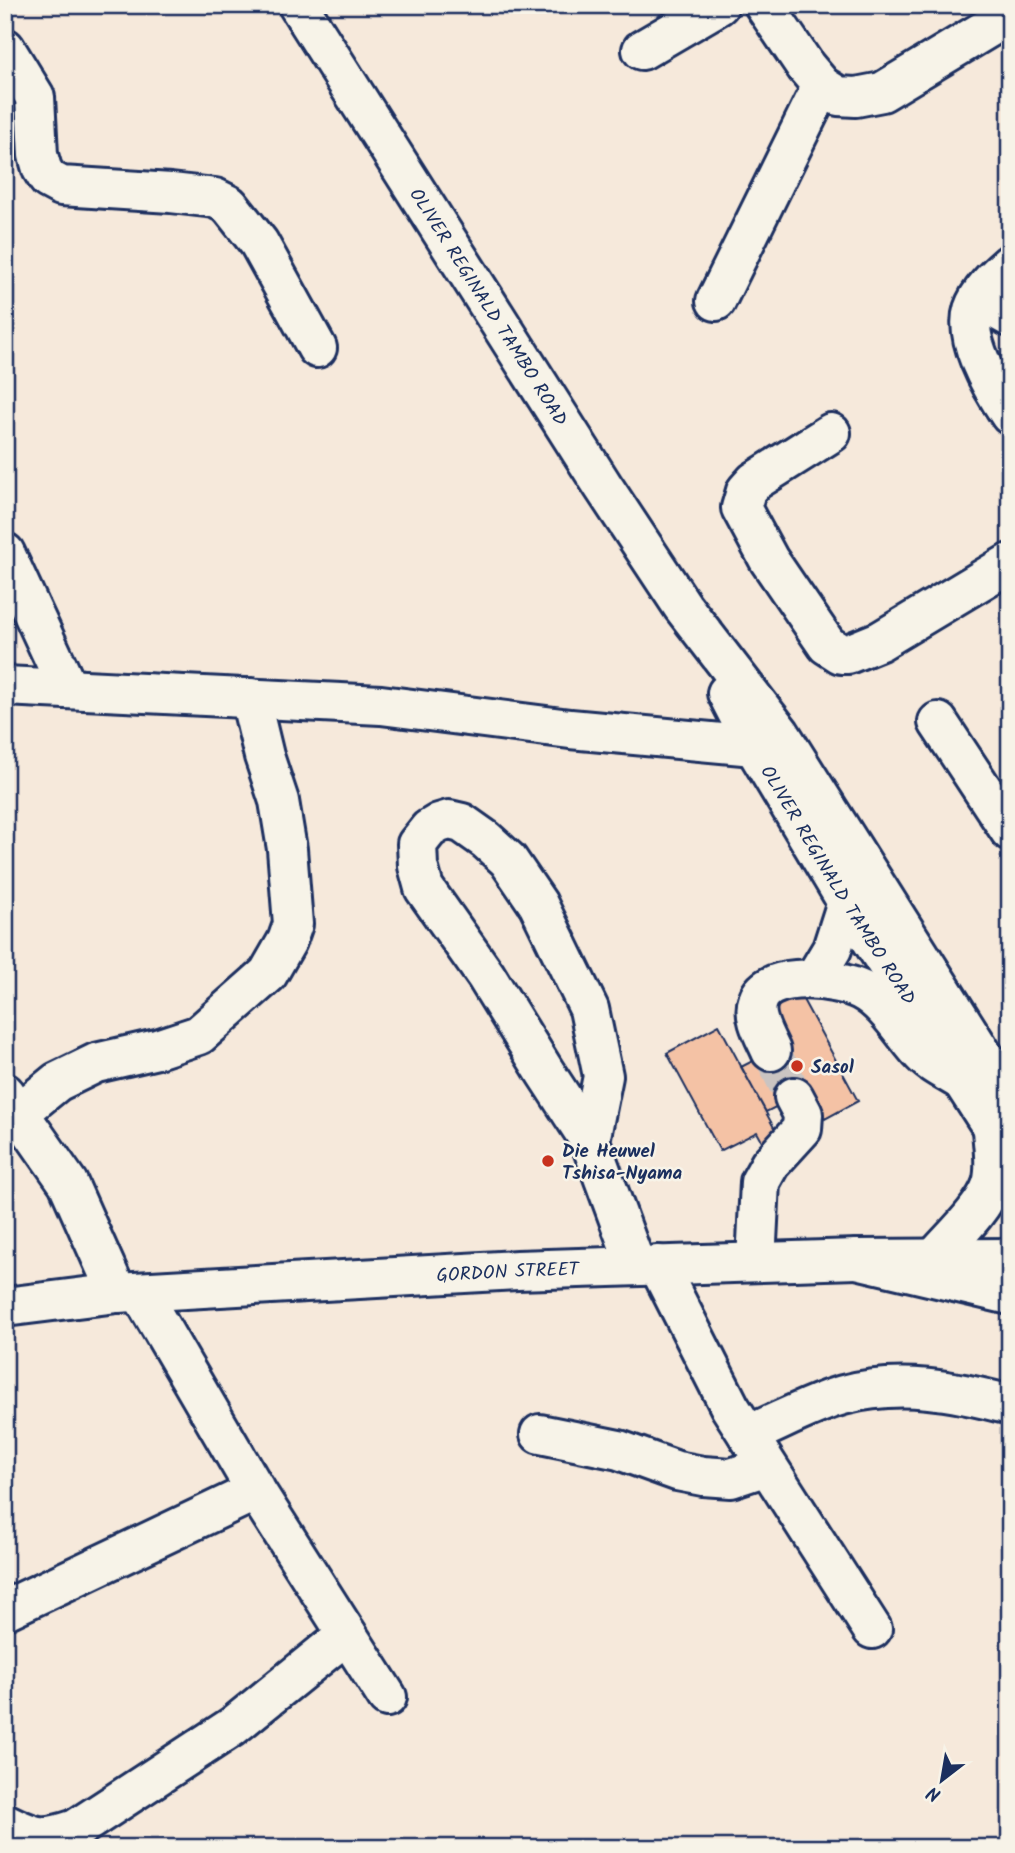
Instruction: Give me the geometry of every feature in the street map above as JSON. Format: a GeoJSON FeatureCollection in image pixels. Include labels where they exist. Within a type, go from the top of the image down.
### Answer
{"type":"FeatureCollection","features":[{"type":"Feature","properties":{"kind":"main road","name":"OLIVER REGINALD TAMBO ROAD"},"geometry":{"type":"LineString","coordinates":[[298,5],[603,486],[683,607],[780,733],[1004,1128]]}},
{"type":"Feature","properties":{"kind":"main road"},"geometry":{"type":"LineString","coordinates":[[642,50],[719,5]]}},
{"type":"Feature","properties":{"kind":"main road"},"geometry":{"type":"LineString","coordinates":[[764,5],[822,86],[838,96],[856,97],[882,92],[1010,15]]}},
{"type":"Feature","properties":{"kind":"main road"},"geometry":{"type":"LineString","coordinates":[[5,48],[35,97],[38,155],[48,179],[61,186],[182,194],[215,198],[229,205],[259,243],[317,348]]}},
{"type":"Feature","properties":{"kind":"main road"},"geometry":{"type":"LineString","coordinates":[[716,301],[822,86]]}},
{"type":"Feature","properties":{"kind":"main road"},"geometry":{"type":"LineString","coordinates":[[1010,264],[988,284],[987,310],[973,338],[980,363],[993,390],[1010,415]]}},
{"type":"Feature","properties":{"kind":"main road"},"geometry":{"type":"LineString","coordinates":[[831,433],[754,481],[746,491],[741,508],[769,560],[827,645],[848,654],[880,640],[1010,563]]}},
{"type":"Feature","properties":{"kind":"main road"},"geometry":{"type":"LineString","coordinates":[[5,553],[68,689]]}},
{"type":"Feature","properties":{"kind":"main road","name":"OLIVER REGINALD TAMBO ROAD"},"geometry":{"type":"LineString","coordinates":[[683,607],[754,746],[847,902],[959,1079],[1004,1128]]}},
{"type":"Feature","properties":{"kind":"main road"},"geometry":{"type":"LineString","coordinates":[[5,686],[381,705],[570,729],[754,746]]}},
{"type":"Feature","properties":{"kind":"main road"},"geometry":{"type":"LineString","coordinates":[[250,698],[264,756],[279,801],[287,849],[293,924],[287,941],[268,974],[200,1035],[157,1049],[96,1063],[12,1103],[68,1183],[129,1293],[387,1697]]}},
{"type":"Feature","properties":{"kind":"main road"},"geometry":{"type":"LineString","coordinates":[[938,722],[1010,831]]}},
{"type":"Feature","properties":{"kind":"main road"},"geometry":{"type":"LineString","coordinates":[[590,1141],[603,1076],[589,1009],[538,904],[508,860],[462,823],[449,820],[439,823],[429,829],[417,844],[418,866],[424,888],[486,976],[590,1141],[647,1266],[757,1451],[872,1629]]}},
{"type":"Feature","properties":{"kind":"main road"},"geometry":{"type":"LineString","coordinates":[[814,979],[832,949],[847,902]]}},
{"type":"Feature","properties":{"kind":"main road"},"geometry":{"type":"LineString","coordinates":[[771,1051],[758,1021],[758,1000],[763,992],[779,982],[814,979],[859,989],[875,999],[921,1054],[959,1079]]}},
{"type":"Feature","properties":{"kind":"main road"},"geometry":{"type":"LineString","coordinates":[[756,1262],[760,1182],[770,1164],[802,1129],[803,1114],[794,1097]]}},
{"type":"Feature","properties":{"kind":"main road"},"geometry":{"type":"LineString","coordinates":[[934,1259],[975,1211],[992,1185],[1004,1128]]}},
{"type":"Feature","properties":{"kind":"main road","name":"GORDON STREET"},"geometry":{"type":"LineString","coordinates":[[5,1307],[129,1293],[517,1270],[857,1259],[1010,1258]]}},
{"type":"Feature","properties":{"kind":"main road"},"geometry":{"type":"LineString","coordinates":[[857,1259],[1010,1295]]}},
{"type":"Feature","properties":{"kind":"main road"},"geometry":{"type":"LineString","coordinates":[[540,1434],[619,1450],[677,1471],[731,1478],[757,1451],[842,1396],[896,1386],[961,1392],[1010,1405]]}},
{"type":"Feature","properties":{"kind":"main road"},"geometry":{"type":"LineString","coordinates":[[5,1610],[256,1491]]}},
{"type":"Feature","properties":{"kind":"main road"},"geometry":{"type":"LineString","coordinates":[[5,1823],[25,1833],[49,1838],[76,1829],[232,1727],[347,1634]]}},
{"type":"Feature","properties":{"kind":"building"},"geometry":{"type":"Polygon","coordinates":[[[795,985],[858,1101],[825,1119],[809,1090],[766,1112],[741,1067],[784,1045],[761,1003],[795,985]]]}},
{"type":"Feature","properties":{"kind":"building"},"geometry":{"type":"Polygon","coordinates":[[[719,1025],[778,1135],[763,1143],[757,1132],[720,1151],[667,1053],[719,1025]]]}},
{"type":"Feature","properties":{"kind":"tunnel"},"geometry":{"type":"LineString","coordinates":[[771,1051],[794,1097]]}},
{"type":"Feature","properties":{"kind":"place","name":"Sasol"},"geometry":{"type":"Point","coordinates":[797,1066]}},
{"type":"Feature","properties":{"kind":"place","name":"Die Heuwel Tshisa-Nyama"},"geometry":{"type":"Point","coordinates":[548,1161]}}]}
